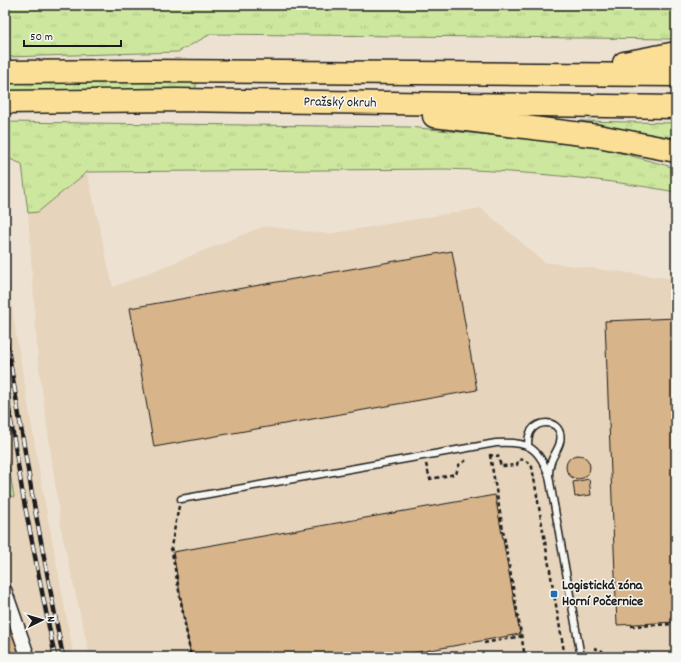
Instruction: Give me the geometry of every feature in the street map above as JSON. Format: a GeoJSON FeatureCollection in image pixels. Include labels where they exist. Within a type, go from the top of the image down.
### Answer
{"type":"FeatureCollection","features":[{"type":"Feature","properties":{"kind":"highway"},"geometry":{"type":"LineString","coordinates":[[542,72],[644,61],[676,54]]}},
{"type":"Feature","properties":{"kind":"highway"},"geometry":{"type":"LineString","coordinates":[[5,72],[542,72],[676,74]]}},
{"type":"Feature","properties":{"kind":"highway","name":"Pražský okruh"},"geometry":{"type":"LineString","coordinates":[[5,102],[177,100],[676,107]]}},
{"type":"Feature","properties":{"kind":"highway"},"geometry":{"type":"LineString","coordinates":[[297,102],[598,136],[676,151]]}},
{"type":"Feature","properties":{"kind":"street"},"geometry":{"type":"LineString","coordinates":[[5,591],[28,657]]}},
{"type":"Feature","properties":{"kind":"lane"},"geometry":{"type":"LineString","coordinates":[[528,446],[529,434],[535,426],[547,423],[557,427],[560,432],[560,443],[551,463],[549,476]]}},
{"type":"Feature","properties":{"kind":"lane"},"geometry":{"type":"LineString","coordinates":[[181,499],[496,444],[505,443],[528,446],[535,450],[540,456],[549,476],[581,657]]}},
{"type":"Feature","properties":{"kind":"path"},"geometry":{"type":"LineString","coordinates":[[490,455],[525,657]]}},
{"type":"Feature","properties":{"kind":"path"},"geometry":{"type":"LineString","coordinates":[[424,456],[430,479],[456,474],[457,468],[462,461],[474,458]]}},
{"type":"Feature","properties":{"kind":"path"},"geometry":{"type":"LineString","coordinates":[[482,456],[498,456],[501,466],[517,465],[518,460],[520,460],[526,461],[532,467],[565,657]]}},
{"type":"Feature","properties":{"kind":"path"},"geometry":{"type":"LineString","coordinates":[[181,499],[171,547],[191,657]]}},
{"type":"Feature","properties":{"kind":"path"},"geometry":{"type":"LineString","coordinates":[[631,626],[676,624]]}},
{"type":"Feature","properties":{"kind":"path"},"geometry":{"type":"LineString","coordinates":[[484,643],[522,636]]}},
{"type":"Feature","properties":{"kind":"path"},"geometry":{"type":"LineString","coordinates":[[594,648],[602,651],[606,657]]}},
{"type":"Feature","properties":{"kind":"shaded area"},"geometry":{"type":"Polygon","coordinates":[[[87,172],[113,287],[265,226],[328,234],[481,208],[544,262],[676,279],[676,657],[90,657],[62,534],[38,361],[28,213],[38,212],[87,172]]]}},
{"type":"Feature","properties":{"kind":"shaded area"},"geometry":{"type":"Polygon","coordinates":[[[5,249],[15,328],[43,492],[74,657],[5,657],[5,494],[14,497],[5,444],[5,249]]]}},
{"type":"Feature","properties":{"kind":"green space"},"geometry":{"type":"Polygon","coordinates":[[[5,5],[676,5],[676,39],[211,34],[178,52],[5,57],[5,5]]]}},
{"type":"Feature","properties":{"kind":"green space"},"geometry":{"type":"Polygon","coordinates":[[[5,79],[197,82],[195,91],[5,92],[5,79]]]}},
{"type":"Feature","properties":{"kind":"green space"},"geometry":{"type":"Polygon","coordinates":[[[581,121],[676,123],[676,139],[581,121]]]}},
{"type":"Feature","properties":{"kind":"green space"},"geometry":{"type":"Polygon","coordinates":[[[5,122],[409,127],[591,145],[676,168],[676,192],[560,176],[502,171],[444,169],[87,172],[38,212],[28,213],[22,164],[5,157],[5,122]]]}},
{"type":"Feature","properties":{"kind":"green space"},"geometry":{"type":"Polygon","coordinates":[[[5,444],[14,497],[5,494],[5,444]]]}},
{"type":"Feature","properties":{"kind":"building"},"geometry":{"type":"Polygon","coordinates":[[[452,251],[477,390],[154,447],[130,308],[452,251]]]}},
{"type":"Feature","properties":{"kind":"building"},"geometry":{"type":"Polygon","coordinates":[[[676,318],[676,622],[617,625],[605,321],[676,318]]]}},
{"type":"Feature","properties":{"kind":"building"},"geometry":{"type":"Polygon","coordinates":[[[578,455],[583,456],[589,462],[589,472],[583,478],[578,479],[573,478],[567,472],[566,467],[567,462],[573,456],[578,455]]]}},
{"type":"Feature","properties":{"kind":"building"},"geometry":{"type":"Polygon","coordinates":[[[589,479],[591,495],[575,497],[573,482],[589,479]]]}},
{"type":"Feature","properties":{"kind":"building"},"geometry":{"type":"Polygon","coordinates":[[[495,495],[520,634],[391,657],[191,657],[173,552],[495,495]]]}},
{"type":"Feature","properties":{"kind":"building"},"geometry":{"type":"Polygon","coordinates":[[[5,608],[22,657],[5,657],[5,608]]]}},
{"type":"Feature","properties":{"kind":"railway"},"geometry":{"type":"LineString","coordinates":[[5,331],[32,494],[63,657]]}},
{"type":"Feature","properties":{"kind":"railway"},"geometry":{"type":"LineString","coordinates":[[5,384],[23,496],[55,657]]}},
{"type":"Feature","properties":{"kind":"place","name":"Logistická zóna Horní Počernice"},"geometry":{"type":"Point","coordinates":[554,594]}}]}
